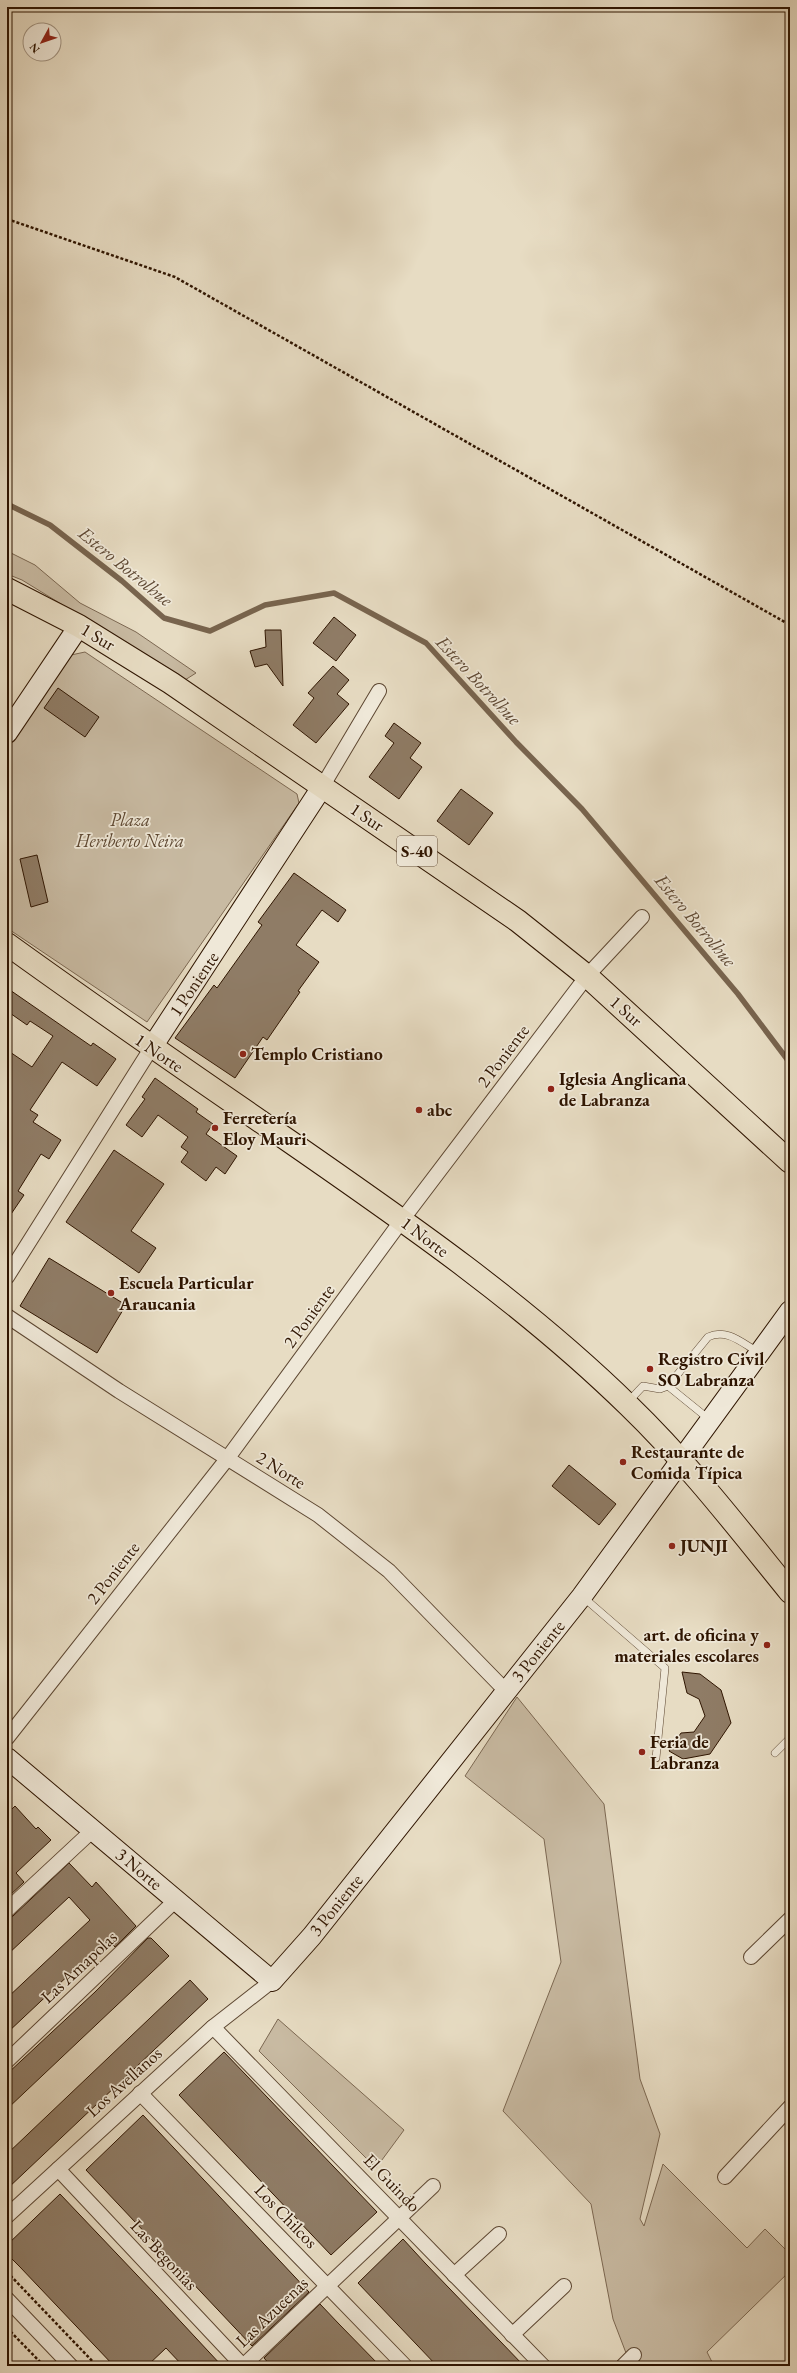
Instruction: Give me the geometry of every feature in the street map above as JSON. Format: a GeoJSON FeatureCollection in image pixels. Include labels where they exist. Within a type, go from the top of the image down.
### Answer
{"type":"FeatureCollection","features":[{"type":"Feature","properties":{"kind":"main road","name":"1 Sur"},"geometry":{"type":"LineString","coordinates":[[7,589],[79,626],[171,683],[518,921],[587,976],[790,1162]]}},
{"type":"Feature","properties":{"kind":"main road","name":"1 Norte"},"geometry":{"type":"LineString","coordinates":[[7,944],[152,1047],[402,1220],[519,1311],[627,1404],[682,1460],[790,1592]]}},
{"type":"Feature","properties":{"kind":"street"},"geometry":{"type":"LineString","coordinates":[[7,733],[79,626]]}},
{"type":"Feature","properties":{"kind":"street","name":"1 Poniente"},"geometry":{"type":"LineString","coordinates":[[7,1277],[152,1047],[322,787],[379,691]]}},
{"type":"Feature","properties":{"kind":"street","name":"2 Poniente"},"geometry":{"type":"LineString","coordinates":[[7,1738],[227,1459],[402,1220],[587,976],[642,917]]}},
{"type":"Feature","properties":{"kind":"street","name":"3 Poniente"},"geometry":{"type":"LineString","coordinates":[[272,1980],[312,1936],[582,1596],[790,1311]]}},
{"type":"Feature","properties":{"kind":"street","name":"2 Norte"},"geometry":{"type":"LineString","coordinates":[[7,1316],[119,1392],[318,1515],[389,1571],[506,1691]]}},
{"type":"Feature","properties":{"kind":"street","name":"3 Norte"},"geometry":{"type":"LineString","coordinates":[[7,1758],[272,1980]]}},
{"type":"Feature","properties":{"kind":"street"},"geometry":{"type":"LineString","coordinates":[[7,1910],[93,1830]]}},
{"type":"Feature","properties":{"kind":"street","name":"Las Amapolas"},"geometry":{"type":"LineString","coordinates":[[7,2061],[176,1900]]}},
{"type":"Feature","properties":{"kind":"street"},"geometry":{"type":"LineString","coordinates":[[751,1957],[790,1919]]}},
{"type":"Feature","properties":{"kind":"street","name":"Los Avellanos"},"geometry":{"type":"LineString","coordinates":[[7,2216],[213,2027],[272,1980]]}},
{"type":"Feature","properties":{"kind":"street","name":"El Guindo"},"geometry":{"type":"LineString","coordinates":[[213,2027],[543,2366]]}},
{"type":"Feature","properties":{"kind":"street","name":"Los Chilcos"},"geometry":{"type":"LineString","coordinates":[[140,2093],[406,2366]]}},
{"type":"Feature","properties":{"kind":"street"},"geometry":{"type":"LineString","coordinates":[[725,2176],[790,2107]]}},
{"type":"Feature","properties":{"kind":"street","name":"Las Begonias"},"geometry":{"type":"LineString","coordinates":[[58,2169],[243,2366]]}},
{"type":"Feature","properties":{"kind":"street","name":"Las Azucenas"},"geometry":{"type":"LineString","coordinates":[[243,2366],[433,2186]]}},
{"type":"Feature","properties":{"kind":"street"},"geometry":{"type":"LineString","coordinates":[[454,2275],[499,2234]]}},
{"type":"Feature","properties":{"kind":"street"},"geometry":{"type":"LineString","coordinates":[[512,2335],[564,2286]]}},
{"type":"Feature","properties":{"kind":"street"},"geometry":{"type":"LineString","coordinates":[[7,2299],[71,2366]]}},
{"type":"Feature","properties":{"kind":"street"},"geometry":{"type":"LineString","coordinates":[[623,2366],[634,2355]]}},
{"type":"Feature","properties":{"kind":"lane"},"geometry":{"type":"LineString","coordinates":[[627,1404],[640,1388],[647,1386],[660,1389],[668,1386],[708,1337],[712,1335],[729,1335],[760,1353]]}},
{"type":"Feature","properties":{"kind":"lane"},"geometry":{"type":"LineString","coordinates":[[668,1386],[711,1420]]}},
{"type":"Feature","properties":{"kind":"lane"},"geometry":{"type":"LineString","coordinates":[[582,1596],[665,1668],[656,1758]]}},
{"type":"Feature","properties":{"kind":"lane"},"geometry":{"type":"LineString","coordinates":[[775,1753],[790,1738]]}},
{"type":"Feature","properties":{"kind":"path"},"geometry":{"type":"LineString","coordinates":[[7,219],[175,277],[790,625]]}},
{"type":"Feature","properties":{"kind":"path"},"geometry":{"type":"LineString","coordinates":[[7,2272],[97,2366]]}},
{"type":"Feature","properties":{"kind":"path"},"geometry":{"type":"LineString","coordinates":[[7,2328],[44,2366]]}},
{"type":"Feature","properties":{"kind":"green space"},"geometry":{"type":"Polygon","coordinates":[[[7,551],[35,565],[80,603],[136,632],[196,673],[185,680],[22,580],[7,574],[7,551]]]}},
{"type":"Feature","properties":{"kind":"green space","name":"Plaza Heriberto Neira"},"geometry":{"type":"Polygon","coordinates":[[[85,652],[297,794],[299,803],[147,1022],[7,928],[7,746],[71,655],[85,652]]]}},
{"type":"Feature","properties":{"kind":"green space"},"geometry":{"type":"Polygon","coordinates":[[[517,1697],[604,1804],[640,2079],[660,2134],[640,2219],[644,2226],[663,2164],[747,2248],[765,2229],[790,2254],[790,2271],[707,2352],[714,2366],[631,2366],[613,2319],[591,2204],[503,2111],[561,1962],[544,1839],[465,1776],[517,1697]]]}},
{"type":"Feature","properties":{"kind":"green space"},"geometry":{"type":"Polygon","coordinates":[[[278,2019],[404,2130],[376,2168],[259,2051],[278,2019]]]}},
{"type":"Feature","properties":{"kind":"building"},"geometry":{"type":"Polygon","coordinates":[[[334,617],[356,635],[336,661],[313,643],[334,617]]]}},
{"type":"Feature","properties":{"kind":"building"},"geometry":{"type":"Polygon","coordinates":[[[265,630],[281,630],[283,686],[267,664],[255,667],[250,651],[266,647],[265,630]]]}},
{"type":"Feature","properties":{"kind":"building"},"geometry":{"type":"Polygon","coordinates":[[[333,666],[349,680],[337,694],[349,704],[316,743],[293,725],[314,698],[308,693],[333,666]]]}},
{"type":"Feature","properties":{"kind":"building"},"geometry":{"type":"Polygon","coordinates":[[[58,688],[99,717],[85,737],[44,708],[58,688]]]}},
{"type":"Feature","properties":{"kind":"building"},"geometry":{"type":"Polygon","coordinates":[[[394,723],[421,743],[410,758],[422,767],[399,799],[369,777],[394,743],[385,736],[394,723]]]}},
{"type":"Feature","properties":{"kind":"building"},"geometry":{"type":"Polygon","coordinates":[[[461,789],[493,813],[469,845],[437,821],[461,789]]]}},
{"type":"Feature","properties":{"kind":"building"},"geometry":{"type":"Polygon","coordinates":[[[37,855],[48,902],[31,907],[20,859],[37,855]]]}},
{"type":"Feature","properties":{"kind":"building"},"geometry":{"type":"Polygon","coordinates":[[[294,873],[346,910],[338,922],[322,910],[296,945],[319,962],[298,991],[300,992],[267,1040],[263,1037],[235,1078],[175,1038],[214,985],[217,988],[262,925],[258,922],[294,873]]]}},
{"type":"Feature","properties":{"kind":"building"},"geometry":{"type":"Polygon","coordinates":[[[7,988],[91,1046],[93,1043],[116,1059],[97,1086],[62,1062],[30,1110],[38,1115],[33,1122],[61,1140],[49,1159],[41,1154],[18,1191],[24,1195],[7,1220],[7,1050],[32,1067],[53,1036],[30,1021],[27,1025],[7,1011],[7,988]]]}},
{"type":"Feature","properties":{"kind":"building"},"geometry":{"type":"Polygon","coordinates":[[[155,1078],[198,1109],[196,1112],[213,1124],[206,1134],[237,1156],[225,1174],[216,1167],[206,1181],[181,1162],[188,1152],[181,1147],[188,1137],[158,1115],[142,1137],[126,1125],[145,1099],[142,1097],[155,1078]]]}},
{"type":"Feature","properties":{"kind":"building"},"geometry":{"type":"Polygon","coordinates":[[[114,1150],[164,1184],[131,1231],[156,1248],[139,1273],[66,1222],[114,1150]]]}},
{"type":"Feature","properties":{"kind":"building"},"geometry":{"type":"Polygon","coordinates":[[[49,1258],[126,1305],[97,1353],[20,1306],[49,1258]]]}},
{"type":"Feature","properties":{"kind":"building"},"geometry":{"type":"Polygon","coordinates":[[[569,1465],[616,1504],[599,1525],[552,1486],[569,1465]]]}},
{"type":"Feature","properties":{"kind":"building"},"geometry":{"type":"Polygon","coordinates":[[[682,1672],[700,1674],[721,1690],[731,1723],[710,1754],[683,1759],[669,1751],[681,1733],[694,1732],[705,1716],[699,1699],[687,1693],[682,1672]]]}},
{"type":"Feature","properties":{"kind":"building"},"geometry":{"type":"Polygon","coordinates":[[[15,1806],[36,1829],[38,1827],[51,1840],[16,1873],[24,1882],[7,1898],[7,1814],[15,1806]]]}},
{"type":"Feature","properties":{"kind":"building"},"geometry":{"type":"Polygon","coordinates":[[[69,1863],[92,1887],[96,1882],[136,1926],[115,1947],[107,1939],[7,2033],[7,1998],[90,1920],[69,1897],[7,1955],[7,1918],[13,1916],[69,1863]]]}},
{"type":"Feature","properties":{"kind":"building"},"geometry":{"type":"Polygon","coordinates":[[[148,1938],[151,1938],[169,1956],[7,2109],[7,2074],[95,1992],[148,1938]]]}},
{"type":"Feature","properties":{"kind":"building"},"geometry":{"type":"Polygon","coordinates":[[[190,1980],[208,1999],[7,2189],[7,2154],[190,1980]]]}},
{"type":"Feature","properties":{"kind":"building"},"geometry":{"type":"Polygon","coordinates":[[[224,2052],[377,2212],[331,2255],[179,2095],[224,2052]]]}},
{"type":"Feature","properties":{"kind":"building"},"geometry":{"type":"Polygon","coordinates":[[[143,2115],[309,2292],[252,2346],[86,2170],[143,2115]]]}},
{"type":"Feature","properties":{"kind":"building"},"geometry":{"type":"Polygon","coordinates":[[[60,2194],[222,2366],[183,2366],[166,2348],[147,2366],[114,2366],[7,2254],[7,2245],[60,2194]]]}},
{"type":"Feature","properties":{"kind":"building"},"geometry":{"type":"Polygon","coordinates":[[[403,2239],[524,2366],[437,2366],[358,2283],[403,2239]]]}},
{"type":"Feature","properties":{"kind":"building"},"geometry":{"type":"Polygon","coordinates":[[[320,2304],[380,2366],[271,2366],[264,2358],[320,2304]]]}},
{"type":"Feature","properties":{"kind":"waterway","name":"Estero Botrolhue"},"geometry":{"type":"LineString","coordinates":[[7,504],[50,525],[122,581],[164,618],[210,631],[265,605],[334,593],[426,643],[516,742],[582,809],[738,994],[790,1063]]}},
{"type":"Feature","properties":{"kind":"place","name":"Templo Cristiano"},"geometry":{"type":"Point","coordinates":[243,1054]}},
{"type":"Feature","properties":{"kind":"place","name":"Iglesia Anglicana de Labranza"},"geometry":{"type":"Point","coordinates":[551,1089]}},
{"type":"Feature","properties":{"kind":"place","name":"abc"},"geometry":{"type":"Point","coordinates":[419,1110]}},
{"type":"Feature","properties":{"kind":"place","name":"Ferretería Eloy Mauri"},"geometry":{"type":"Point","coordinates":[215,1128]}},
{"type":"Feature","properties":{"kind":"place","name":"Escuela Particular Araucania"},"geometry":{"type":"Point","coordinates":[111,1293]}},
{"type":"Feature","properties":{"kind":"place","name":"Registro Civil SO Labranza"},"geometry":{"type":"Point","coordinates":[650,1369]}},
{"type":"Feature","properties":{"kind":"place","name":"Restaurante de Comida Típica"},"geometry":{"type":"Point","coordinates":[623,1462]}},
{"type":"Feature","properties":{"kind":"place","name":"JUNJI"},"geometry":{"type":"Point","coordinates":[672,1546]}},
{"type":"Feature","properties":{"kind":"place","name":"art. de oficina y materiales escolares"},"geometry":{"type":"Point","coordinates":[767,1645]}},
{"type":"Feature","properties":{"kind":"place","name":"Feria de Labranza"},"geometry":{"type":"Point","coordinates":[642,1752]}}]}
